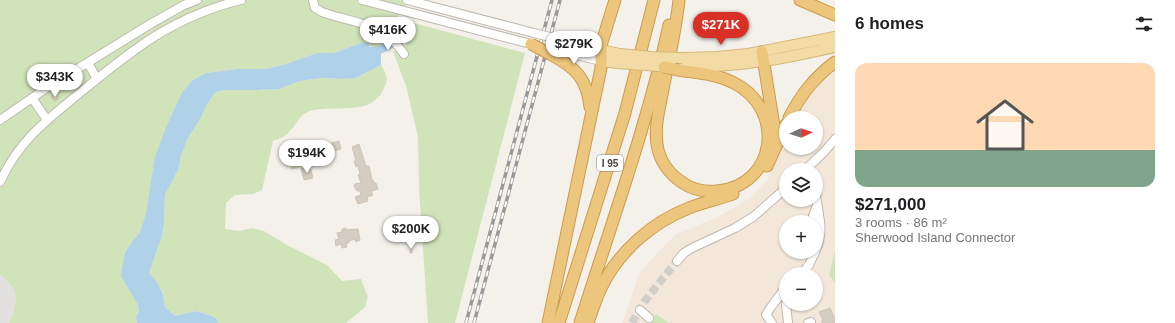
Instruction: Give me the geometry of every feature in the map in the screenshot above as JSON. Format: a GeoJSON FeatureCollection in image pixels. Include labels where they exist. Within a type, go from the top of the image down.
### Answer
{"type":"FeatureCollection","features":[{"type":"Feature","properties":{"kind":"highway"},"geometry":{"type":"LineString","coordinates":[[548,323],[601,68],[602,42],[615,0]]}},
{"type":"Feature","properties":{"kind":"highway","name":"I 95"},"geometry":{"type":"LineString","coordinates":[[559,323],[625,113],[654,0]]}},
{"type":"Feature","properties":{"kind":"highway","name":"I 95"},"geometry":{"type":"LineString","coordinates":[[580,323],[647,110],[663,51],[674,0]]}},
{"type":"Feature","properties":{"kind":"highway"},"geometry":{"type":"LineString","coordinates":[[664,67],[680,65],[734,83],[747,91],[757,102],[767,124],[768,139],[766,153],[755,172],[738,186],[730,189],[709,192],[686,185],[672,175],[659,153],[656,137],[657,120],[672,45],[679,0]]}},
{"type":"Feature","properties":{"kind":"highway"},"geometry":{"type":"LineString","coordinates":[[800,0],[835,15]]}},
{"type":"Feature","properties":{"kind":"highway"},"geometry":{"type":"LineString","coordinates":[[531,44],[550,51],[570,65],[582,80],[588,93],[591,115]]}},
{"type":"Feature","properties":{"kind":"highway"},"geometry":{"type":"LineString","coordinates":[[763,56],[775,131],[772,157]]}},
{"type":"Feature","properties":{"kind":"highway"},"geometry":{"type":"LineString","coordinates":[[793,111],[811,83],[835,62]]}},
{"type":"Feature","properties":{"kind":"highway"},"geometry":{"type":"LineString","coordinates":[[588,323],[598,295],[607,277],[617,262],[638,240],[652,228],[676,214],[734,194],[751,185],[761,175],[772,157],[779,140]]}},
{"type":"Feature","properties":{"kind":"main road"},"geometry":{"type":"LineString","coordinates":[[619,58],[651,57],[680,65],[734,65],[835,37]]}},
{"type":"Feature","properties":{"kind":"main road"},"geometry":{"type":"LineString","coordinates":[[763,56],[835,47]]}},
{"type":"Feature","properties":{"kind":"main road"},"geometry":{"type":"LineString","coordinates":[[601,55],[664,67]]}},
{"type":"Feature","properties":{"kind":"street"},"geometry":{"type":"LineString","coordinates":[[0,120],[48,87],[121,42],[164,16],[197,0]]}},
{"type":"Feature","properties":{"kind":"street"},"geometry":{"type":"LineString","coordinates":[[0,182],[22,145],[35,130],[129,54],[161,32],[186,18],[230,1],[241,0]]}},
{"type":"Feature","properties":{"kind":"street"},"geometry":{"type":"LineString","coordinates":[[313,0],[315,8],[322,12],[374,27],[386,36],[404,54]]}},
{"type":"Feature","properties":{"kind":"street"},"geometry":{"type":"LineString","coordinates":[[362,0],[531,44]]}},
{"type":"Feature","properties":{"kind":"street"},"geometry":{"type":"LineString","coordinates":[[406,0],[554,38],[601,55]]}},
{"type":"Feature","properties":{"kind":"street"},"geometry":{"type":"LineString","coordinates":[[121,42],[129,54]]}},
{"type":"Feature","properties":{"kind":"street"},"geometry":{"type":"LineString","coordinates":[[550,51],[601,55]]}},
{"type":"Feature","properties":{"kind":"street"},"geometry":{"type":"LineString","coordinates":[[88,63],[97,79]]}},
{"type":"Feature","properties":{"kind":"street"},"geometry":{"type":"LineString","coordinates":[[32,98],[47,120]]}},
{"type":"Feature","properties":{"kind":"street"},"geometry":{"type":"LineString","coordinates":[[814,163],[835,139]]}},
{"type":"Feature","properties":{"kind":"street"},"geometry":{"type":"LineString","coordinates":[[824,152],[835,146]]}},
{"type":"Feature","properties":{"kind":"street"},"geometry":{"type":"LineString","coordinates":[[677,261],[690,248],[735,228],[753,217],[779,194]]}},
{"type":"Feature","properties":{"kind":"street"},"geometry":{"type":"LineString","coordinates":[[772,323],[766,315],[779,296]]}},
{"type":"Feature","properties":{"kind":"street"},"geometry":{"type":"LineString","coordinates":[[640,310],[649,318]]}},
{"type":"Feature","properties":{"kind":"street"},"geometry":{"type":"LineString","coordinates":[[787,311],[788,323]]}},
{"type":"Feature","properties":{"kind":"shaded area"},"geometry":{"type":"Polygon","coordinates":[[[835,72],[835,323],[622,323],[639,274],[676,234],[718,217],[750,198],[766,182],[779,152],[779,155],[823,155],[823,111],[800,111],[810,95],[835,72]]]}},
{"type":"Feature","properties":{"kind":"shaded area"},"geometry":{"type":"Polygon","coordinates":[[[0,275],[15,290],[16,301],[9,323],[0,323],[0,275]]]}},
{"type":"Feature","properties":{"kind":"green space"},"geometry":{"type":"Polygon","coordinates":[[[0,0],[409,0],[389,31],[387,39],[382,45],[376,47],[361,43],[334,53],[317,53],[286,64],[266,69],[237,69],[206,73],[193,80],[182,92],[167,125],[140,232],[125,252],[124,260],[130,290],[138,305],[139,312],[136,317],[137,323],[0,323],[0,0]]]}},
{"type":"Feature","properties":{"kind":"green space"},"geometry":{"type":"Polygon","coordinates":[[[414,23],[525,53],[455,323],[428,323],[419,188],[418,137],[407,89],[393,51],[405,47],[414,23]]]}},
{"type":"Feature","properties":{"kind":"green space"},"geometry":{"type":"Polygon","coordinates":[[[381,65],[386,74],[387,80],[383,90],[377,98],[370,104],[361,107],[319,109],[307,112],[298,120],[287,134],[282,138],[273,141],[262,190],[253,194],[235,195],[226,203],[225,229],[239,231],[252,228],[264,231],[287,245],[327,265],[342,281],[361,279],[368,296],[365,307],[346,323],[219,323],[215,317],[196,311],[175,316],[165,307],[163,295],[158,283],[149,273],[162,236],[165,195],[179,168],[181,156],[188,138],[201,118],[207,104],[216,92],[225,90],[279,89],[300,81],[322,78],[356,78],[381,65]]]}},
{"type":"Feature","properties":{"kind":"green space"},"geometry":{"type":"Polygon","coordinates":[[[318,142],[324,160],[291,170],[285,152],[318,142]]]}},
{"type":"Feature","properties":{"kind":"green space"},"geometry":{"type":"Polygon","coordinates":[[[835,251],[835,283],[829,275],[835,251]]]}},
{"type":"Feature","properties":{"kind":"green space"},"geometry":{"type":"Polygon","coordinates":[[[656,314],[669,323],[649,323],[656,314]]]}},
{"type":"Feature","properties":{"kind":"water"},"geometry":{"type":"Polygon","coordinates":[[[393,25],[401,30],[405,38],[400,48],[396,46],[381,54],[381,65],[356,78],[322,78],[300,81],[279,89],[225,90],[216,92],[207,104],[201,118],[188,138],[181,156],[179,168],[165,195],[162,236],[149,273],[158,283],[163,295],[165,307],[175,316],[196,311],[215,317],[219,323],[137,323],[136,317],[139,312],[138,305],[121,276],[125,252],[140,232],[146,213],[155,157],[182,92],[193,80],[206,73],[237,69],[266,69],[286,64],[317,53],[334,53],[361,43],[369,43],[369,47],[376,47],[386,41],[393,25]]]}},
{"type":"Feature","properties":{"kind":"building"},"geometry":{"type":"Polygon","coordinates":[[[55,95],[58,99],[54,101],[52,97],[55,95]]]}},
{"type":"Feature","properties":{"kind":"building"},"geometry":{"type":"Polygon","coordinates":[[[339,141],[341,149],[330,152],[328,147],[331,146],[331,143],[339,141]]]}},
{"type":"Feature","properties":{"kind":"building"},"geometry":{"type":"Polygon","coordinates":[[[359,144],[366,166],[369,166],[372,180],[376,183],[378,189],[371,191],[373,195],[367,197],[368,201],[358,204],[355,197],[361,195],[360,191],[357,191],[354,186],[355,184],[361,183],[358,175],[360,174],[358,166],[356,167],[354,161],[356,161],[352,147],[359,144]]]}},
{"type":"Feature","properties":{"kind":"building"},"geometry":{"type":"Polygon","coordinates":[[[310,167],[313,178],[304,180],[301,169],[310,167]]]}},
{"type":"Feature","properties":{"kind":"building"},"geometry":{"type":"Polygon","coordinates":[[[346,228],[346,230],[358,229],[360,240],[356,242],[355,239],[349,241],[349,243],[346,243],[347,247],[342,248],[341,244],[336,246],[335,240],[339,239],[337,233],[342,232],[342,229],[346,228]]]}},
{"type":"Feature","properties":{"kind":"building"},"geometry":{"type":"Polygon","coordinates":[[[410,247],[412,247],[412,253],[410,253],[410,247]]]}},
{"type":"Feature","properties":{"kind":"building"},"geometry":{"type":"Polygon","coordinates":[[[830,308],[835,319],[835,323],[822,323],[823,320],[819,312],[830,308]]]}},
{"type":"Feature","properties":{"kind":"tunnel"},"geometry":{"type":"LineString","coordinates":[[632,323],[644,302],[677,261]]}},
{"type":"Feature","properties":{"kind":"railway"},"geometry":{"type":"LineString","coordinates":[[466,323],[552,0]]}},
{"type":"Feature","properties":{"kind":"railway"},"geometry":{"type":"LineString","coordinates":[[474,323],[560,0]]}}]}
